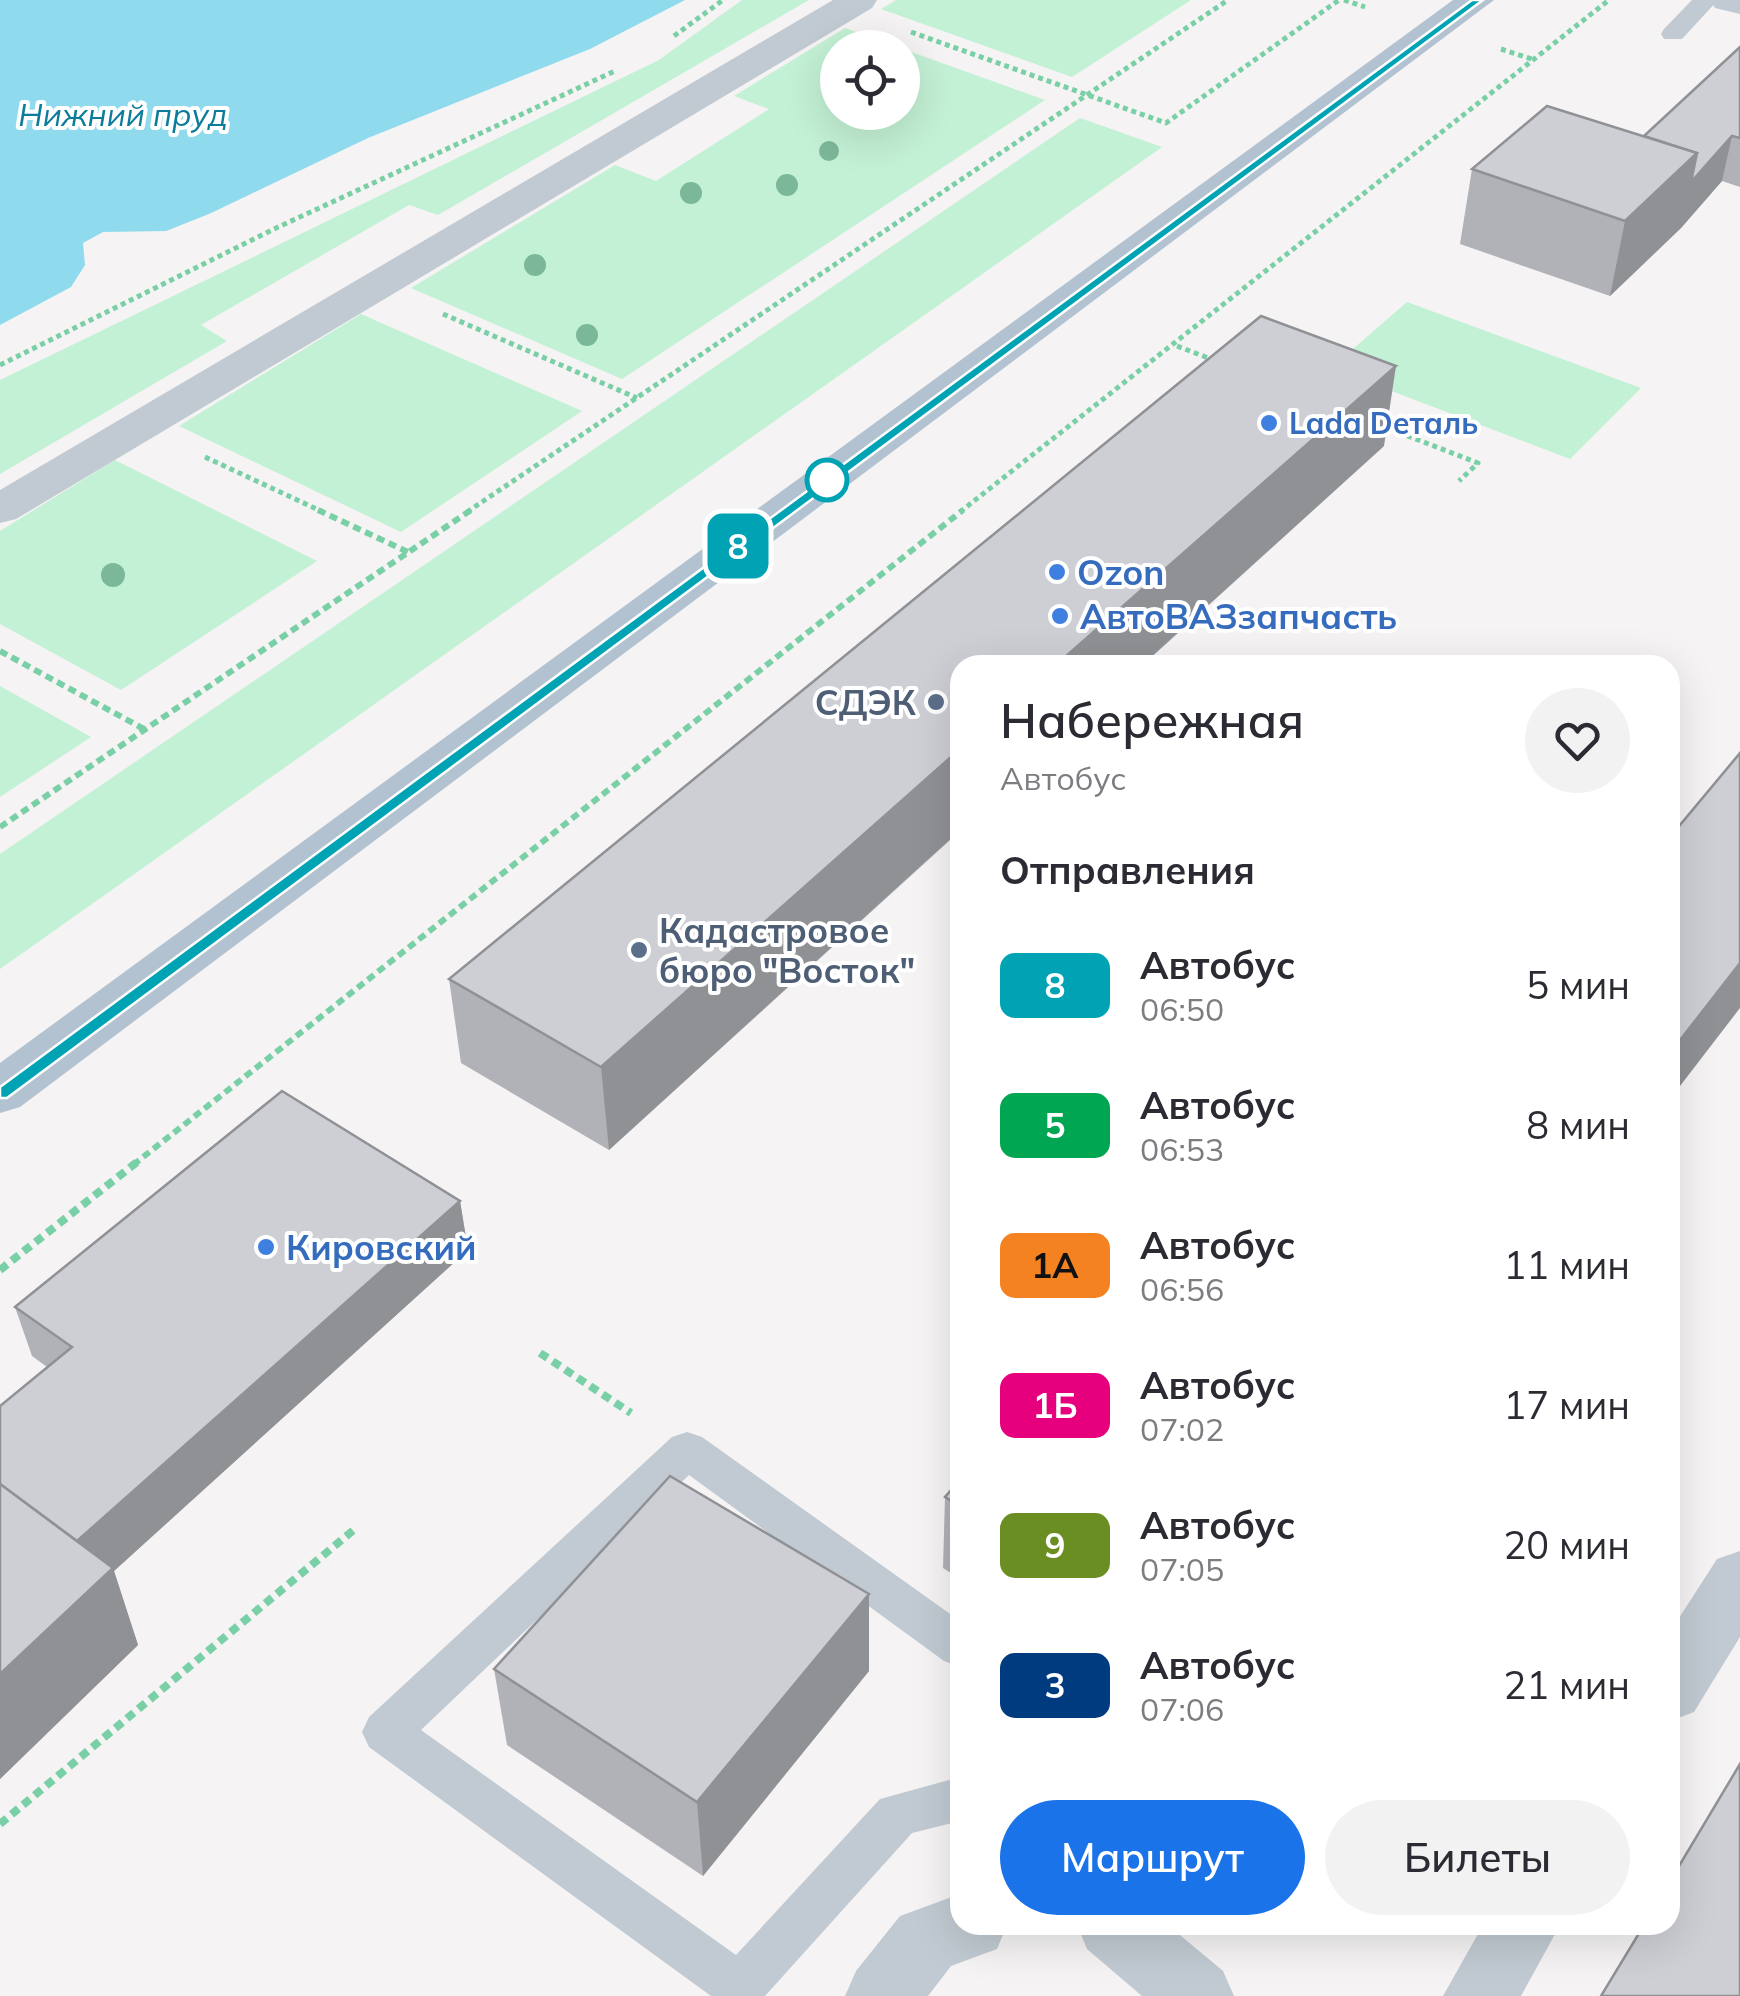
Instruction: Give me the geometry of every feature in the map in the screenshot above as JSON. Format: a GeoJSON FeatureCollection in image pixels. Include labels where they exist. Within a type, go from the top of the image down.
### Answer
{"type":"FeatureCollection","features":[{"type":"Feature","properties":{"kind":"main road"},"geometry":{"type":"LineString","coordinates":[[0,1092],[1476,0]]}},
{"type":"Feature","properties":{"kind":"street"},"geometry":{"type":"LineString","coordinates":[[1728,0],[1740,3]]}},
{"type":"Feature","properties":{"kind":"street"},"geometry":{"type":"LineString","coordinates":[[0,510],[852,4]]}},
{"type":"Feature","properties":{"kind":"street"},"geometry":{"type":"LineString","coordinates":[[1680,1675],[1740,1579]]}},
{"type":"Feature","properties":{"kind":"street"},"geometry":{"type":"LineString","coordinates":[[882,1996],[926,1940],[950,1932]]}},
{"type":"Feature","properties":{"kind":"street"},"geometry":{"type":"LineString","coordinates":[[1125,1935],[1197,1996]]}},
{"type":"Feature","properties":{"kind":"street"},"geometry":{"type":"LineString","coordinates":[[1480,1996],[1518,1935]]}},
{"type":"Feature","properties":{"kind":"lane"},"geometry":{"type":"LineString","coordinates":[[1672,34],[1706,0]]}},
{"type":"Feature","properties":{"kind":"lane"},"geometry":{"type":"LineString","coordinates":[[950,1640],[687,1450],[386,1732],[740,1987],[897,1815],[950,1802]]}},
{"type":"Feature","properties":{"kind":"path"},"geometry":{"type":"LineString","coordinates":[[671,38],[723,0]]}},
{"type":"Feature","properties":{"kind":"path"},"geometry":{"type":"LineString","coordinates":[[0,827],[1228,0]]}},
{"type":"Feature","properties":{"kind":"path"},"geometry":{"type":"LineString","coordinates":[[852,4],[1166,123],[1338,0]]}},
{"type":"Feature","properties":{"kind":"path"},"geometry":{"type":"LineString","coordinates":[[0,1270],[1609,0]]}},
{"type":"Feature","properties":{"kind":"path"},"geometry":{"type":"LineString","coordinates":[[0,366],[274,229],[626,66]]}},
{"type":"Feature","properties":{"kind":"path"},"geometry":{"type":"LineString","coordinates":[[378,286],[636,398]]}},
{"type":"Feature","properties":{"kind":"path"},"geometry":{"type":"LineString","coordinates":[[1176,345],[1229,366]]}},
{"type":"Feature","properties":{"kind":"path"},"geometry":{"type":"LineString","coordinates":[[1371,422],[1478,463],[1459,481]]}},
{"type":"Feature","properties":{"kind":"path"},"geometry":{"type":"LineString","coordinates":[[140,426],[408,552]]}},
{"type":"Feature","properties":{"kind":"path"},"geometry":{"type":"LineString","coordinates":[[0,651],[145,730]]}},
{"type":"Feature","properties":{"kind":"path"},"geometry":{"type":"LineString","coordinates":[[540,1354],[687,1450]]}},
{"type":"Feature","properties":{"kind":"path"},"geometry":{"type":"LineString","coordinates":[[0,1824],[356,1528]]}},
{"type":"Feature","properties":{"kind":"green space"},"geometry":{"type":"Polygon","coordinates":[[[742,0],[809,0],[438,215],[409,205],[201,325],[227,341],[0,474],[0,380],[659,60],[742,0]]]}},
{"type":"Feature","properties":{"kind":"green space"},"geometry":{"type":"Polygon","coordinates":[[[896,0],[1191,0],[1072,77],[881,9],[896,0]]]}},
{"type":"Feature","properties":{"kind":"green space"},"geometry":{"type":"Polygon","coordinates":[[[820,43],[820,130],[920,130],[920,55],[1045,100],[622,379],[411,288],[615,165],[656,181],[769,109],[734,96],[820,43]]]}},
{"type":"Feature","properties":{"kind":"green space"},"geometry":{"type":"Polygon","coordinates":[[[1080,118],[1162,147],[0,969],[0,854],[1080,118]]]}},
{"type":"Feature","properties":{"kind":"green space"},"geometry":{"type":"Polygon","coordinates":[[[1407,302],[1641,388],[1570,459],[1331,368],[1407,302]]]}},
{"type":"Feature","properties":{"kind":"green space"},"geometry":{"type":"Polygon","coordinates":[[[361,314],[582,411],[401,532],[179,426],[361,314]]]}},
{"type":"Feature","properties":{"kind":"green space"},"geometry":{"type":"Polygon","coordinates":[[[115,460],[317,561],[121,690],[0,624],[0,531],[115,460]]]}},
{"type":"Feature","properties":{"kind":"green space"},"geometry":{"type":"Polygon","coordinates":[[[0,686],[91,737],[0,797],[0,686]]]}},
{"type":"Feature","properties":{"kind":"water","name":"Нижний пруд"},"geometry":{"type":"Polygon","coordinates":[[[0,0],[685,0],[590,49],[368,138],[209,214],[166,231],[103,232],[83,243],[85,265],[71,287],[0,325],[0,0]]]}},
{"type":"Feature","properties":{"kind":"building"},"geometry":{"type":"Polygon","coordinates":[[[1740,47],[1740,138],[1732,136],[1691,182],[1697,153],[1644,136],[1740,47]]]}},
{"type":"Feature","properties":{"kind":"building"},"geometry":{"type":"Polygon","coordinates":[[[1547,106],[1697,153],[1625,221],[1472,169],[1547,106]]]}},
{"type":"Feature","properties":{"kind":"building"},"geometry":{"type":"Polygon","coordinates":[[[1261,316],[1396,366],[1067,655],[950,655],[950,758],[601,1067],[449,979],[1261,316]]]}},
{"type":"Feature","properties":{"kind":"building"},"geometry":{"type":"Polygon","coordinates":[[[1740,753],[1740,963],[1680,1040],[1680,825],[1740,753]]]}},
{"type":"Feature","properties":{"kind":"building"},"geometry":{"type":"Polygon","coordinates":[[[282,1091],[460,1201],[77,1541],[0,1484],[0,1406],[72,1347],[15,1307],[282,1091]]]}},
{"type":"Feature","properties":{"kind":"building"},"geometry":{"type":"Polygon","coordinates":[[[670,1476],[869,1594],[697,1802],[494,1669],[670,1476]]]}},
{"type":"Feature","properties":{"kind":"building"},"geometry":{"type":"Polygon","coordinates":[[[0,1484],[113,1568],[0,1674],[0,1484]]]}},
{"type":"Feature","properties":{"kind":"building"},"geometry":{"type":"Polygon","coordinates":[[[1740,1764],[1740,1996],[1601,1996],[1638,1935],[1680,1935],[1680,1864],[1740,1764]]]}},
{"type":"Feature","properties":{"kind":"bus line","name":"8"},"geometry":{"type":"LineString","coordinates":[[0,1093],[1476,0]]}},
{"type":"Feature","properties":{"kind":"place","name":"Lada Dеталь"},"geometry":{"type":"Point","coordinates":[1269,423]}},
{"type":"Feature","properties":{"kind":"place","name":"Ozon"},"geometry":{"type":"Point","coordinates":[1057,572]}},
{"type":"Feature","properties":{"kind":"place","name":"АвтоВАЗзапчасть"},"geometry":{"type":"Point","coordinates":[1060,616]}},
{"type":"Feature","properties":{"kind":"place","name":"СДЭК"},"geometry":{"type":"Point","coordinates":[936,702]}},
{"type":"Feature","properties":{"kind":"place","name":"Кадастровое бюро \"Восток\""},"geometry":{"type":"Point","coordinates":[639,950]}},
{"type":"Feature","properties":{"kind":"place","name":"Кировский"},"geometry":{"type":"Point","coordinates":[266,1247]}}]}
